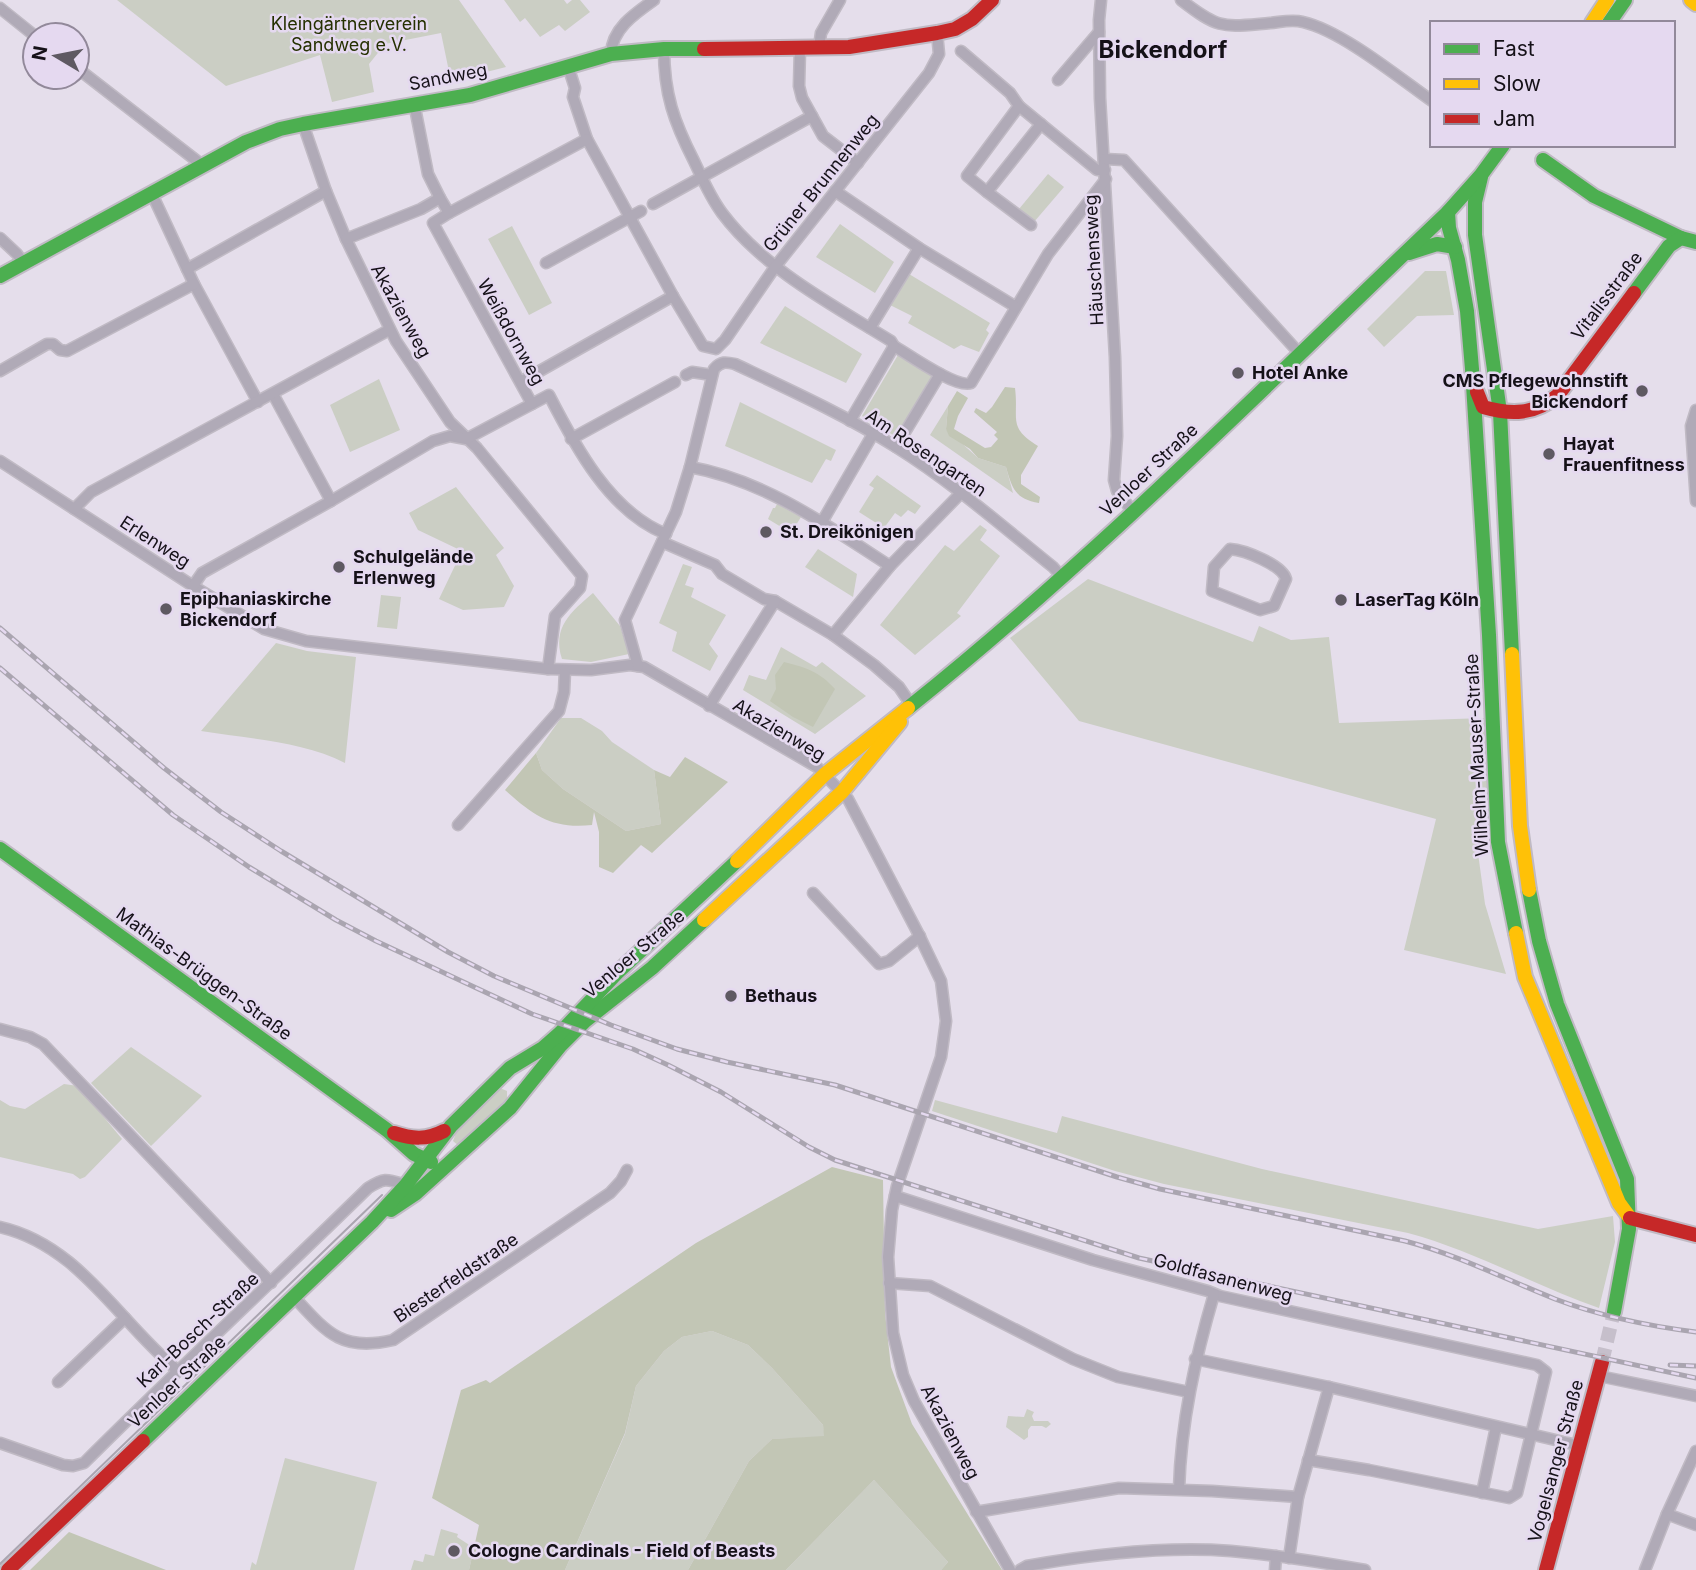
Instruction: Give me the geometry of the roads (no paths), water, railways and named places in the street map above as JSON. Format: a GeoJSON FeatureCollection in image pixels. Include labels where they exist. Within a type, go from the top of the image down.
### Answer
{"type":"FeatureCollection","features":[{"type":"Feature","properties":{"kind":"street"},"geometry":{"type":"LineString","coordinates":[[611,54],[612,44],[620,29],[654,0]]}},
{"type":"Feature","properties":{"kind":"street"},"geometry":{"type":"LineString","coordinates":[[819,47],[821,33],[840,0]]}},
{"type":"Feature","properties":{"kind":"street","name":"Sandweg"},"geometry":{"type":"LineString","coordinates":[[0,276],[246,142],[280,129],[470,95],[611,54],[664,50],[819,47],[877,43],[937,33],[956,29],[972,19],[992,0]]}},
{"type":"Feature","properties":{"kind":"street","name":"Häuschensweg"},"geometry":{"type":"LineString","coordinates":[[1101,0],[1100,98],[1116,384],[1114,480],[1117,491],[1133,512]]}},
{"type":"Feature","properties":{"kind":"street"},"geometry":{"type":"LineString","coordinates":[[1181,0],[1204,18],[1224,26],[1290,21],[1311,25],[1364,54],[1430,100]]}},
{"type":"Feature","properties":{"kind":"street"},"geometry":{"type":"LineString","coordinates":[[1593,21],[1607,0]]}},
{"type":"Feature","properties":{"kind":"street"},"geometry":{"type":"LineString","coordinates":[[1610,21],[1625,0]]}},
{"type":"Feature","properties":{"kind":"street"},"geometry":{"type":"LineString","coordinates":[[1691,0],[1696,4]]}},
{"type":"Feature","properties":{"kind":"street"},"geometry":{"type":"LineString","coordinates":[[0,8],[21,25]]}},
{"type":"Feature","properties":{"kind":"street"},"geometry":{"type":"LineString","coordinates":[[1058,80],[1099,32]]}},
{"type":"Feature","properties":{"kind":"street","name":"Grüner Brunnenweg"},"geometry":{"type":"LineString","coordinates":[[673,296],[703,346],[716,349],[726,340],[775,267],[936,63],[939,49],[937,33]]}},
{"type":"Feature","properties":{"kind":"street"},"geometry":{"type":"LineString","coordinates":[[800,48],[800,92],[812,116],[831,144],[858,163]]}},
{"type":"Feature","properties":{"kind":"street"},"geometry":{"type":"LineString","coordinates":[[664,50],[671,112],[716,205],[732,225],[775,267],[891,341],[894,346],[940,374],[968,386],[1048,254],[1105,170]]}},
{"type":"Feature","properties":{"kind":"street"},"geometry":{"type":"LineString","coordinates":[[961,51],[1010,93],[1019,106],[1097,170],[1105,170],[1124,160],[1300,354]]}},
{"type":"Feature","properties":{"kind":"street"},"geometry":{"type":"LineString","coordinates":[[522,381],[673,296],[636,214],[587,139],[573,97],[575,88],[568,66]]}},
{"type":"Feature","properties":{"kind":"street"},"geometry":{"type":"LineString","coordinates":[[91,79],[197,161],[201,167]]}},
{"type":"Feature","properties":{"kind":"street"},"geometry":{"type":"LineString","coordinates":[[414,103],[428,174],[449,214],[587,139]]}},
{"type":"Feature","properties":{"kind":"street"},"geometry":{"type":"LineString","coordinates":[[1019,106],[967,176],[1031,225]]}},
{"type":"Feature","properties":{"kind":"street"},"geometry":{"type":"LineString","coordinates":[[653,204],[812,116]]}},
{"type":"Feature","properties":{"kind":"street","name":"Akazienweg"},"geometry":{"type":"LineString","coordinates":[[303,124],[346,239],[389,330],[450,422],[477,448],[582,576],[580,588],[555,616],[548,669]]}},
{"type":"Feature","properties":{"kind":"street"},"geometry":{"type":"LineString","coordinates":[[988,192],[1041,124]]}},
{"type":"Feature","properties":{"kind":"street","name":"Venloer Straße"},"geometry":{"type":"LineString","coordinates":[[8,1570],[372,1222],[406,1185],[451,1126],[510,1068],[543,1048],[560,1033],[617,973],[824,775],[912,706],[1133,512],[1451,209],[1481,176],[1497,147]]}},
{"type":"Feature","properties":{"kind":"street"},"geometry":{"type":"LineString","coordinates":[[1543,160],[1594,196],[1681,238],[1696,242]]}},
{"type":"Feature","properties":{"kind":"street"},"geometry":{"type":"LineString","coordinates":[[1481,176],[1475,202],[1475,235],[1500,412],[1520,826],[1529,899],[1549,979],[1627,1180],[1630,1218],[1626,1256],[1614,1312]]}},
{"type":"Feature","properties":{"kind":"street"},"geometry":{"type":"LineString","coordinates":[[187,268],[326,191]]}},
{"type":"Feature","properties":{"kind":"street"},"geometry":{"type":"LineString","coordinates":[[835,191],[919,248],[1016,307]]}},
{"type":"Feature","properties":{"kind":"street"},"geometry":{"type":"LineString","coordinates":[[152,194],[194,284],[258,402]]}},
{"type":"Feature","properties":{"kind":"street"},"geometry":{"type":"LineString","coordinates":[[346,239],[440,198]]}},
{"type":"Feature","properties":{"kind":"street"},"geometry":{"type":"LineString","coordinates":[[1451,209],[1463,212],[1475,235]]}},
{"type":"Feature","properties":{"kind":"street","name":"Wilhelm-Mauser-Straße"},"geometry":{"type":"LineString","coordinates":[[1451,209],[1449,228],[1467,311],[1473,374],[1498,842],[1525,977],[1619,1203],[1630,1218]]}},
{"type":"Feature","properties":{"kind":"street","name":"Weißdornweg"},"geometry":{"type":"LineString","coordinates":[[449,214],[433,223],[533,404],[549,395],[571,439],[598,476],[633,516],[664,538],[715,565],[722,574],[764,599],[775,601],[833,635],[899,687],[912,706]]}},
{"type":"Feature","properties":{"kind":"street"},"geometry":{"type":"LineString","coordinates":[[546,263],[636,214]]}},
{"type":"Feature","properties":{"kind":"street"},"geometry":{"type":"LineString","coordinates":[[0,238],[24,264]]}},
{"type":"Feature","properties":{"kind":"street","name":"Vitalisstraße"},"geometry":{"type":"LineString","coordinates":[[1500,412],[1527,413],[1548,405],[1664,252],[1681,238]]}},
{"type":"Feature","properties":{"kind":"street","name":"Venloer Straße"},"geometry":{"type":"LineString","coordinates":[[1405,254],[1436,244],[1456,254]]}},
{"type":"Feature","properties":{"kind":"street"},"geometry":{"type":"LineString","coordinates":[[870,328],[919,248]]}},
{"type":"Feature","properties":{"kind":"street"},"geometry":{"type":"LineString","coordinates":[[1456,254],[1479,259]]}},
{"type":"Feature","properties":{"kind":"street"},"geometry":{"type":"LineString","coordinates":[[0,370],[47,344],[67,351],[194,284]]}},
{"type":"Feature","properties":{"kind":"street"},"geometry":{"type":"LineString","coordinates":[[74,509],[91,492],[389,330]]}},
{"type":"Feature","properties":{"kind":"street"},"geometry":{"type":"LineString","coordinates":[[850,421],[894,346]]}},
{"type":"Feature","properties":{"kind":"street","name":"Am Rosengarten"},"geometry":{"type":"LineString","coordinates":[[712,375],[720,363],[735,364],[896,447],[961,493],[1062,577]]}},
{"type":"Feature","properties":{"kind":"street"},"geometry":{"type":"LineString","coordinates":[[548,669],[638,666],[625,620],[676,512],[690,467],[712,375],[692,372],[686,375]]}},
{"type":"Feature","properties":{"kind":"street"},"geometry":{"type":"LineString","coordinates":[[896,447],[940,374]]}},
{"type":"Feature","properties":{"kind":"street"},"geometry":{"type":"LineString","coordinates":[[1473,374],[1483,407],[1500,412]]}},
{"type":"Feature","properties":{"kind":"street","name":"Vitalisstraße"},"geometry":{"type":"LineString","coordinates":[[1497,394],[1506,403],[1533,403],[1544,399],[1568,381]]}},
{"type":"Feature","properties":{"kind":"street"},"geometry":{"type":"LineString","coordinates":[[571,439],[675,382]]}},
{"type":"Feature","properties":{"kind":"street"},"geometry":{"type":"LineString","coordinates":[[273,394],[331,501]]}},
{"type":"Feature","properties":{"kind":"street"},"geometry":{"type":"LineString","coordinates":[[193,586],[202,573],[433,441],[450,436],[466,439],[533,404]]}},
{"type":"Feature","properties":{"kind":"street"},"geometry":{"type":"LineString","coordinates":[[1696,410],[1691,426],[1696,501]]}},
{"type":"Feature","properties":{"kind":"street"},"geometry":{"type":"LineString","coordinates":[[822,522],[873,434]]}},
{"type":"Feature","properties":{"kind":"street","name":"Erlenweg"},"geometry":{"type":"LineString","coordinates":[[0,461],[264,629],[306,641],[548,669]]}},
{"type":"Feature","properties":{"kind":"street"},"geometry":{"type":"LineString","coordinates":[[690,467],[762,490],[822,522],[890,566]]}},
{"type":"Feature","properties":{"kind":"street"},"geometry":{"type":"LineString","coordinates":[[833,635],[890,566],[961,493]]}},
{"type":"Feature","properties":{"kind":"street"},"geometry":{"type":"LineString","coordinates":[[1234,549],[1284,572],[1286,579],[1274,606],[1260,610],[1212,591],[1214,567],[1226,553],[1234,549]]}},
{"type":"Feature","properties":{"kind":"street"},"geometry":{"type":"LineString","coordinates":[[709,706],[775,601]]}},
{"type":"Feature","properties":{"kind":"street","name":"Wilhelm-Mauser-Straße"},"geometry":{"type":"LineString","coordinates":[[1489,635],[1511,634]]}},
{"type":"Feature","properties":{"kind":"street","name":"Akazienweg"},"geometry":{"type":"LineString","coordinates":[[638,666],[817,767],[842,792],[920,936],[941,981],[945,1002],[942,1057],[923,1106],[895,1196],[889,1228],[889,1283],[893,1332],[903,1375],[914,1401],[1010,1570]]}},
{"type":"Feature","properties":{"kind":"street"},"geometry":{"type":"LineString","coordinates":[[458,825],[559,711],[564,692],[565,670]]}},
{"type":"Feature","properties":{"kind":"street","name":"Venloer Straße"},"geometry":{"type":"LineString","coordinates":[[372,1222],[415,1194],[447,1166],[510,1108],[560,1046],[585,1021],[652,968],[842,792],[912,706]]}},
{"type":"Feature","properties":{"kind":"street","name":"Mathias-Brüggen-Straße"},"geometry":{"type":"LineString","coordinates":[[0,849],[387,1130],[397,1141],[424,1160],[447,1166]]}},
{"type":"Feature","properties":{"kind":"street"},"geometry":{"type":"LineString","coordinates":[[813,893],[879,964],[889,961],[920,936]]}},
{"type":"Feature","properties":{"kind":"street"},"geometry":{"type":"LineString","coordinates":[[0,1029],[30,1037],[43,1044],[271,1283]]}},
{"type":"Feature","properties":{"kind":"street"},"geometry":{"type":"LineString","coordinates":[[1564,1073],[1581,1066]]}},
{"type":"Feature","properties":{"kind":"street"},"geometry":{"type":"LineString","coordinates":[[496,1082],[510,1085],[513,1098],[510,1108]]}},
{"type":"Feature","properties":{"kind":"street"},"geometry":{"type":"LineString","coordinates":[[451,1126],[448,1143],[450,1147],[462,1151]]}},
{"type":"Feature","properties":{"kind":"street","name":"Mathias-Brüggen-Straße"},"geometry":{"type":"LineString","coordinates":[[387,1130],[417,1140],[438,1135],[451,1126]]}},
{"type":"Feature","properties":{"kind":"street","name":"Biesterfeldstraße"},"geometry":{"type":"LineString","coordinates":[[295,1297],[336,1339],[352,1344],[373,1345],[393,1340],[610,1193],[627,1170]]}},
{"type":"Feature","properties":{"kind":"street","name":"Karl-Bosch-Straße"},"geometry":{"type":"LineString","coordinates":[[0,1443],[63,1465],[84,1463],[177,1370],[368,1188],[386,1179],[406,1185]]}},
{"type":"Feature","properties":{"kind":"street","name":"Goldfasanenweg"},"geometry":{"type":"LineString","coordinates":[[895,1196],[1214,1294],[1537,1365],[1546,1372],[1530,1435]]}},
{"type":"Feature","properties":{"kind":"street"},"geometry":{"type":"LineString","coordinates":[[1630,1218],[1696,1235]]}},
{"type":"Feature","properties":{"kind":"street"},"geometry":{"type":"LineString","coordinates":[[0,1227],[36,1238],[66,1259],[177,1370]]}},
{"type":"Feature","properties":{"kind":"street"},"geometry":{"type":"LineString","coordinates":[[889,1283],[930,1286],[1073,1359],[1118,1377],[1189,1392]]}},
{"type":"Feature","properties":{"kind":"street"},"geometry":{"type":"LineString","coordinates":[[1178,1489],[1181,1446],[1195,1359],[1214,1294]]}},
{"type":"Feature","properties":{"kind":"street"},"geometry":{"type":"LineString","coordinates":[[58,1382],[125,1318]]}},
{"type":"Feature","properties":{"kind":"street"},"geometry":{"type":"LineString","coordinates":[[1195,1359],[1329,1387],[1581,1446]]}},
{"type":"Feature","properties":{"kind":"street"},"geometry":{"type":"LineString","coordinates":[[1601,1369],[1696,1396]]}},
{"type":"Feature","properties":{"kind":"street","name":"Vogelsanger Straße"},"geometry":{"type":"LineString","coordinates":[[1546,1570],[1601,1369]]}},
{"type":"Feature","properties":{"kind":"street"},"geometry":{"type":"LineString","coordinates":[[1289,1558],[1298,1497],[1329,1387]]}},
{"type":"Feature","properties":{"kind":"street"},"geometry":{"type":"LineString","coordinates":[[1482,1493],[1496,1427]]}},
{"type":"Feature","properties":{"kind":"street"},"geometry":{"type":"LineString","coordinates":[[1308,1460],[1514,1497],[1530,1435]]}},
{"type":"Feature","properties":{"kind":"street"},"geometry":{"type":"LineString","coordinates":[[1645,1570],[1696,1451]]}},
{"type":"Feature","properties":{"kind":"street"},"geometry":{"type":"LineString","coordinates":[[976,1512],[1119,1488],[1298,1497]]}},
{"type":"Feature","properties":{"kind":"street"},"geometry":{"type":"LineString","coordinates":[[1667,1514],[1696,1525]]}},
{"type":"Feature","properties":{"kind":"street"},"geometry":{"type":"LineString","coordinates":[[1020,1570],[1054,1561],[1132,1552],[1230,1551],[1365,1570]]}},
{"type":"Feature","properties":{"kind":"street"},"geometry":{"type":"LineString","coordinates":[[1275,1570],[1276,1556]]}},
{"type":"Feature","properties":{"kind":"tunnel"},"geometry":{"type":"LineString","coordinates":[[1602,1362],[1614,1312]]}},
{"type":"Feature","properties":{"kind":"tram line"},"geometry":{"type":"LineString","coordinates":[[0,1564],[382,1195]]}},
{"type":"Feature","properties":{"kind":"railway"},"geometry":{"type":"LineString","coordinates":[[0,628],[164,768],[221,812],[281,851],[448,952],[494,976],[611,1025],[677,1049],[835,1085],[1117,1177],[1160,1189],[1405,1241],[1463,1260],[1555,1299],[1589,1310],[1696,1332]]}},
{"type":"Feature","properties":{"kind":"railway"},"geometry":{"type":"LineString","coordinates":[[0,668],[173,815],[249,867],[336,920],[532,1014],[633,1049],[668,1065],[721,1092],[809,1147],[835,1160],[1139,1258],[1696,1378]]}},
{"type":"Feature","properties":{"kind":"railway"},"geometry":{"type":"LineString","coordinates":[[1670,1365],[1696,1366]]}},
{"type":"Feature","properties":{"kind":"place","name":"Hotel Anke"},"geometry":{"type":"Point","coordinates":[1238,373]}},
{"type":"Feature","properties":{"kind":"place","name":"CMS Pflegewohnstift Bickendorf"},"geometry":{"type":"Point","coordinates":[1642,391]}},
{"type":"Feature","properties":{"kind":"place","name":"Hayat Frauenfitness"},"geometry":{"type":"Point","coordinates":[1549,454]}},
{"type":"Feature","properties":{"kind":"place","name":"St. Dreikönigen"},"geometry":{"type":"Point","coordinates":[766,532]}},
{"type":"Feature","properties":{"kind":"place","name":"Schulgelände Erlenweg"},"geometry":{"type":"Point","coordinates":[339,567]}},
{"type":"Feature","properties":{"kind":"place","name":"LaserTag Köln"},"geometry":{"type":"Point","coordinates":[1341,600]}},
{"type":"Feature","properties":{"kind":"place","name":"Epiphaniaskirche Bickendorf"},"geometry":{"type":"Point","coordinates":[166,609]}},
{"type":"Feature","properties":{"kind":"place","name":"Bethaus"},"geometry":{"type":"Point","coordinates":[731,996]}},
{"type":"Feature","properties":{"kind":"place","name":"Cologne Cardinals - Field of Beasts"},"geometry":{"type":"Point","coordinates":[454,1551]}},
{"type":"Feature","properties":{"kind":"district","name":"Bickendorf"},"geometry":{"type":"Point","coordinates":[1163,50]}},
{"type":"Feature","properties":{"kind":"park label","name":"Kleingärtnerverein Sandweg e.V."},"geometry":{"type":"Point","coordinates":[349,34]}}]}
